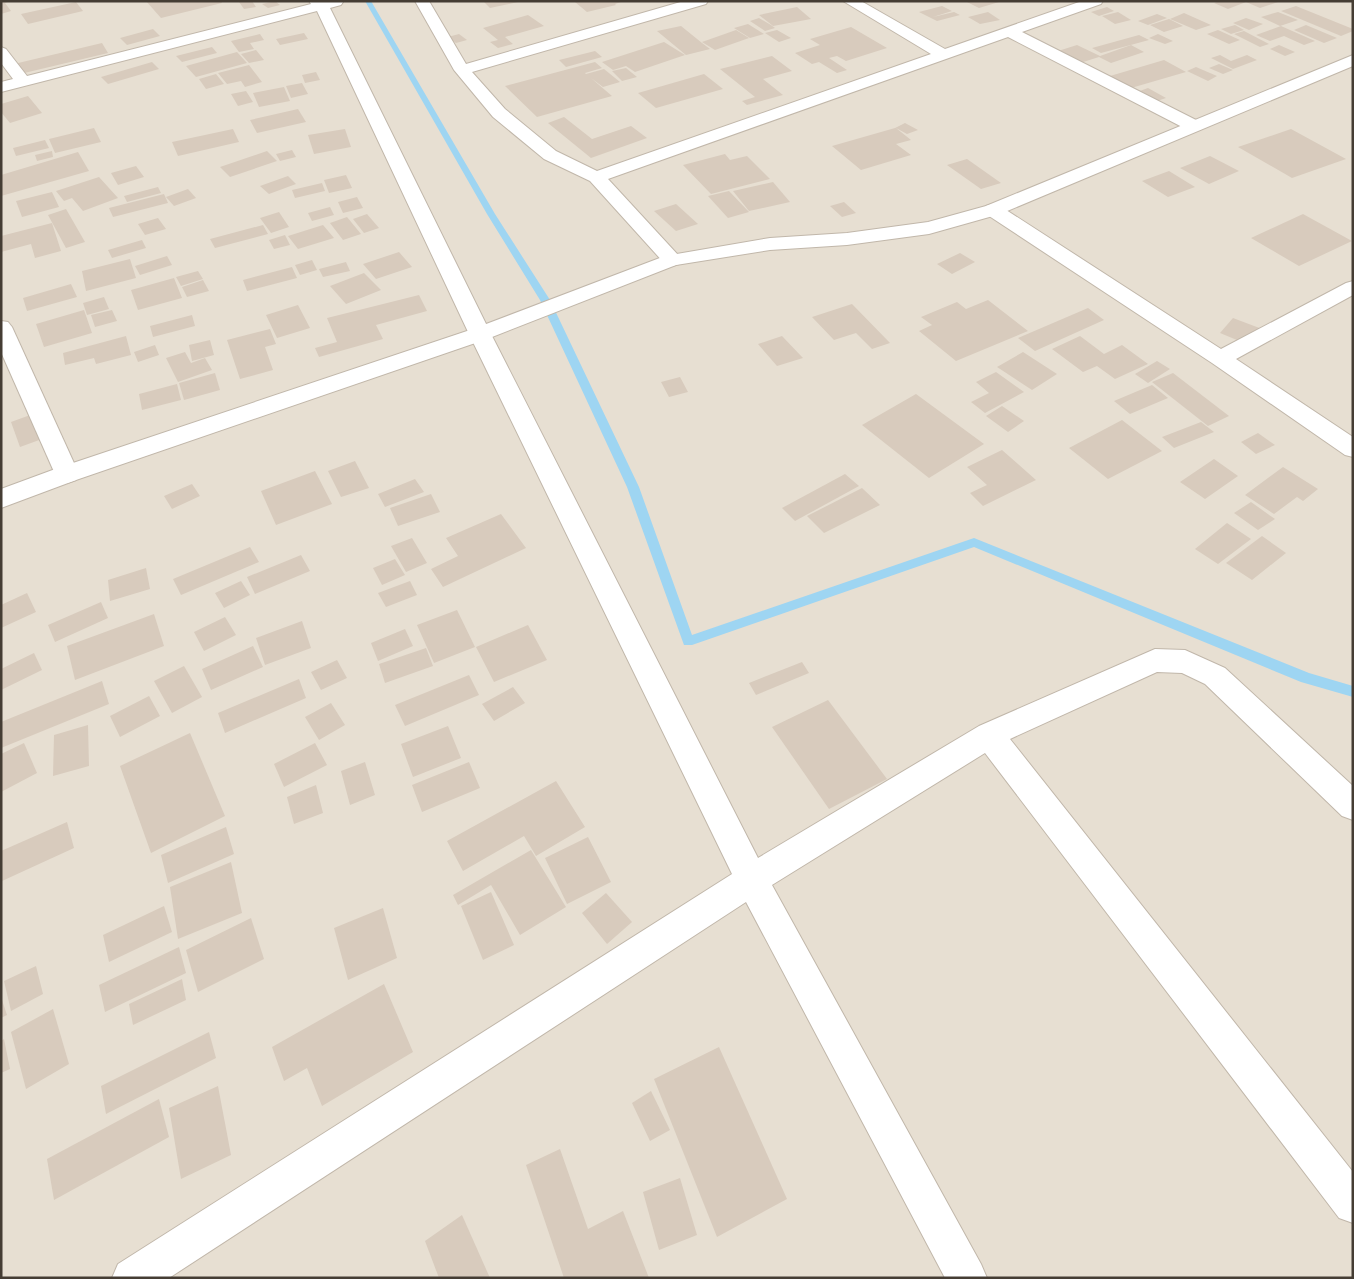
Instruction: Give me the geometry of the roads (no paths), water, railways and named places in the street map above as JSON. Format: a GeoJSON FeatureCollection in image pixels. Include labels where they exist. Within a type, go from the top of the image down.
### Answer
{"type":"FeatureCollection","features":[{"type":"Feature","properties":{"kind":"street"},"geometry":{"type":"LineString","coordinates":[[422,1],[462,70],[499,113],[550,155],[596,178],[672,260]]}},
{"type":"Feature","properties":{"kind":"street"},"geometry":{"type":"LineString","coordinates":[[462,70],[701,1]]}},
{"type":"Feature","properties":{"kind":"street"},"geometry":{"type":"LineString","coordinates":[[850,1],[944,55]]}},
{"type":"Feature","properties":{"kind":"street"},"geometry":{"type":"LineString","coordinates":[[596,178],[1096,1]]}},
{"type":"Feature","properties":{"kind":"street"},"geometry":{"type":"LineString","coordinates":[[1,87],[325,3],[490,329],[752,880],[967,1278]]}},
{"type":"Feature","properties":{"kind":"street"},"geometry":{"type":"LineString","coordinates":[[1010,32],[1194,126]]}},
{"type":"Feature","properties":{"kind":"street"},"geometry":{"type":"LineString","coordinates":[[1,52],[23,81]]}},
{"type":"Feature","properties":{"kind":"street"},"geometry":{"type":"LineString","coordinates":[[1,499],[67,474],[490,329],[672,260],[770,244],[847,239],[929,228],[993,210],[1353,60]]}},
{"type":"Feature","properties":{"kind":"street"},"geometry":{"type":"LineString","coordinates":[[993,210],[1220,358],[1353,449]]}},
{"type":"Feature","properties":{"kind":"street"},"geometry":{"type":"LineString","coordinates":[[1220,358],[1353,287]]}},
{"type":"Feature","properties":{"kind":"street"},"geometry":{"type":"LineString","coordinates":[[1,327],[67,474]]}},
{"type":"Feature","properties":{"kind":"street"},"geometry":{"type":"LineString","coordinates":[[132,1278],[752,880],[989,735],[1155,660],[1185,662],[1216,676],[1353,806]]}},
{"type":"Feature","properties":{"kind":"street"},"geometry":{"type":"LineString","coordinates":[[989,735],[1353,1204]]}},
{"type":"Feature","properties":{"kind":"waterway"},"geometry":{"type":"LineString","coordinates":[[368,1],[491,214],[545,300],[633,487],[688,641],[974,542],[1306,678],[1353,692]]}}]}
